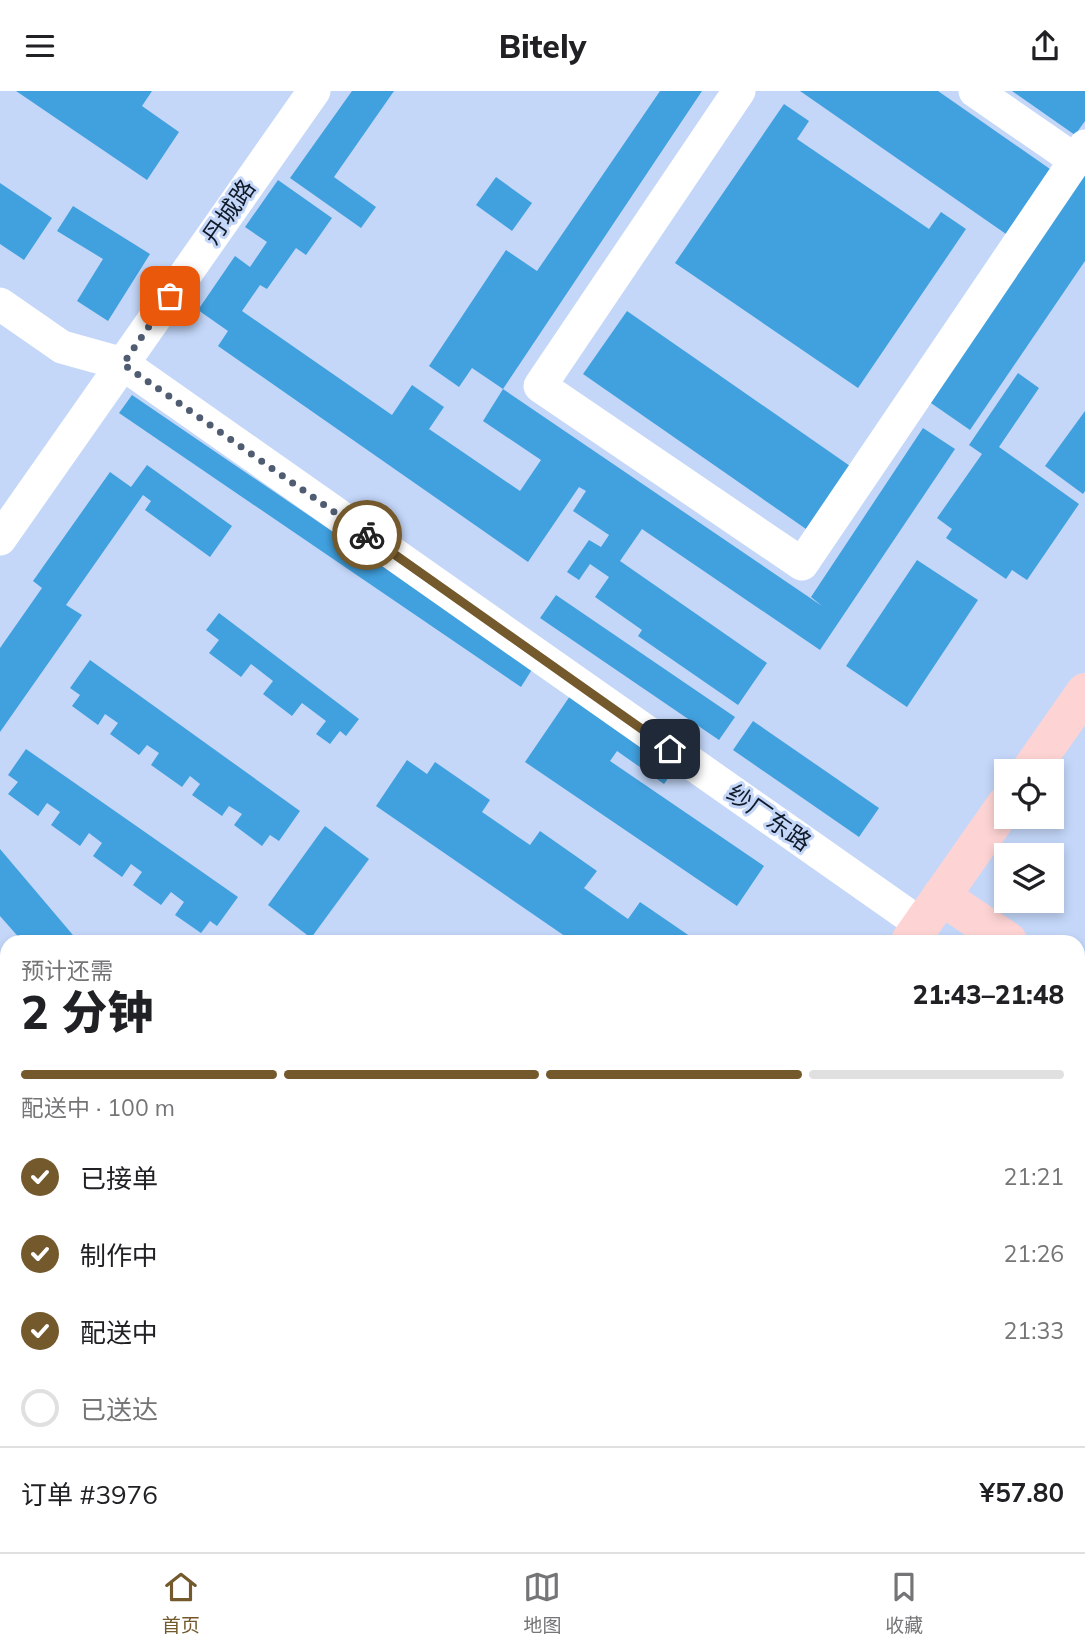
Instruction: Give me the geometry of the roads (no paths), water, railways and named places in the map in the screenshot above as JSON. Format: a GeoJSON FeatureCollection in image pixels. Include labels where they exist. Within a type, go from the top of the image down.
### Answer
{"type":"FeatureCollection","features":[{"type":"Feature","properties":{"kind":"main road"},"geometry":{"type":"LineString","coordinates":[[1038,759],[1085,692]]}},
{"type":"Feature","properties":{"kind":"main road"},"geometry":{"type":"LineString","coordinates":[[1064,763],[1085,732]]}},
{"type":"Feature","properties":{"kind":"main road"},"geometry":{"type":"LineString","coordinates":[[937,928],[994,826]]}},
{"type":"Feature","properties":{"kind":"main road"},"geometry":{"type":"LineString","coordinates":[[937,928],[1016,829]]}},
{"type":"Feature","properties":{"kind":"main road","name":"纱厂东路"},"geometry":{"type":"LineString","coordinates":[[937,928],[975,935]]}},
{"type":"Feature","properties":{"kind":"street","name":"丹城路"},"geometry":{"type":"LineString","coordinates":[[0,539],[313,91]]}},
{"type":"Feature","properties":{"kind":"street"},"geometry":{"type":"LineString","coordinates":[[739,91],[540,386],[802,564],[1080,153],[975,91]]}},
{"type":"Feature","properties":{"kind":"street","name":"纱厂东路"},"geometry":{"type":"LineString","coordinates":[[0,304],[62,347],[123,364],[937,928]]}}]}
